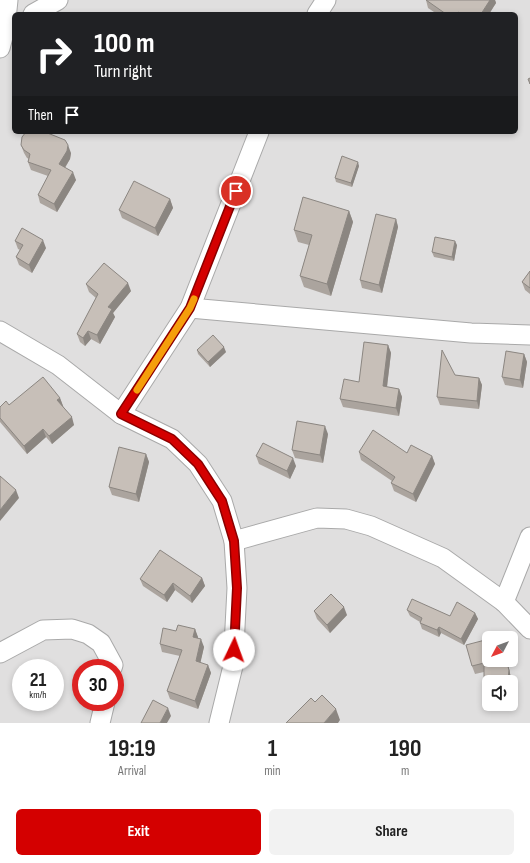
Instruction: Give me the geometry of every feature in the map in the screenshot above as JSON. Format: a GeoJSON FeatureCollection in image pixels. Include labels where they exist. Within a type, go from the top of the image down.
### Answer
{"type":"FeatureCollection","features":[{"type":"Feature","properties":{"kind":"street"},"geometry":{"type":"LineString","coordinates":[[0,48],[10,27],[8,0]]}},
{"type":"Feature","properties":{"kind":"street"},"geometry":{"type":"LineString","coordinates":[[37,12],[58,0]]}},
{"type":"Feature","properties":{"kind":"street"},"geometry":{"type":"LineString","coordinates":[[318,12],[326,0]]}},
{"type":"Feature","properties":{"kind":"street"},"geometry":{"type":"LineString","coordinates":[[121,414],[190,308],[259,134]]}},
{"type":"Feature","properties":{"kind":"street"},"geometry":{"type":"LineString","coordinates":[[190,308],[463,332],[530,335]]}},
{"type":"Feature","properties":{"kind":"street"},"geometry":{"type":"LineString","coordinates":[[0,331],[58,365],[121,414],[172,439],[198,464],[222,501],[234,541],[237,588],[233,666],[219,723]]}},
{"type":"Feature","properties":{"kind":"street"},"geometry":{"type":"LineString","coordinates":[[234,541],[317,518],[346,519],[371,526],[443,558],[504,602],[530,629]]}},
{"type":"Feature","properties":{"kind":"street"},"geometry":{"type":"LineString","coordinates":[[504,602],[530,537]]}},
{"type":"Feature","properties":{"kind":"street"},"geometry":{"type":"LineString","coordinates":[[0,653],[43,630],[72,629],[88,634],[101,643],[110,659]]}},
{"type":"Feature","properties":{"kind":"street"},"geometry":{"type":"LineString","coordinates":[[100,723],[103,711]]}},
{"type":"Feature","properties":{"kind":"shaded area"},"geometry":{"type":"Polygon","coordinates":[[[0,0],[530,0],[530,723],[0,723],[0,0]]]}},
{"type":"Feature","properties":{"kind":"building"},"geometry":{"type":"Polygon","coordinates":[[[426,0],[490,0],[482,12],[443,12],[426,0]]]}},
{"type":"Feature","properties":{"kind":"building"},"geometry":{"type":"Polygon","coordinates":[[[24,134],[50,134],[65,140],[68,145],[67,151],[59,164],[73,172],[54,204],[38,195],[51,170],[28,162],[30,154],[24,150],[21,145],[22,137],[24,134]]]}},
{"type":"Feature","properties":{"kind":"building"},"geometry":{"type":"Polygon","coordinates":[[[342,156],[358,162],[351,183],[335,178],[342,156]]]}},
{"type":"Feature","properties":{"kind":"building"},"geometry":{"type":"Polygon","coordinates":[[[134,181],[170,199],[155,228],[119,210],[134,181]]]}},
{"type":"Feature","properties":{"kind":"building"},"geometry":{"type":"Polygon","coordinates":[[[303,197],[349,211],[327,284],[300,276],[312,235],[294,230],[303,197]]]}},
{"type":"Feature","properties":{"kind":"building"},"geometry":{"type":"Polygon","coordinates":[[[376,214],[396,219],[379,285],[360,280],[376,214]]]}},
{"type":"Feature","properties":{"kind":"building"},"geometry":{"type":"Polygon","coordinates":[[[22,228],[43,240],[29,265],[16,257],[23,245],[15,241],[22,228]]]}},
{"type":"Feature","properties":{"kind":"building"},"geometry":{"type":"Polygon","coordinates":[[[435,237],[455,241],[452,257],[432,252],[435,237]]]}},
{"type":"Feature","properties":{"kind":"building"},"geometry":{"type":"Polygon","coordinates":[[[104,263],[128,283],[108,307],[112,309],[97,335],[88,331],[83,338],[77,334],[98,294],[86,284],[104,263]]]}},
{"type":"Feature","properties":{"kind":"building"},"geometry":{"type":"Polygon","coordinates":[[[530,271],[530,288],[522,282],[530,271]]]}},
{"type":"Feature","properties":{"kind":"building"},"geometry":{"type":"Polygon","coordinates":[[[213,335],[224,347],[208,362],[197,350],[213,335]]]}},
{"type":"Feature","properties":{"kind":"building"},"geometry":{"type":"Polygon","coordinates":[[[364,342],[388,345],[383,386],[399,389],[396,408],[340,399],[344,379],[359,382],[364,342]]]}},
{"type":"Feature","properties":{"kind":"building"},"geometry":{"type":"Polygon","coordinates":[[[442,350],[455,375],[479,378],[477,401],[437,397],[442,350]]]}},
{"type":"Feature","properties":{"kind":"building"},"geometry":{"type":"Polygon","coordinates":[[[506,351],[524,354],[520,380],[502,377],[506,351]]]}},
{"type":"Feature","properties":{"kind":"building"},"geometry":{"type":"Polygon","coordinates":[[[43,377],[60,398],[57,400],[72,417],[49,436],[43,429],[24,446],[0,418],[0,407],[6,401],[9,405],[43,377]]]}},
{"type":"Feature","properties":{"kind":"building"},"geometry":{"type":"Polygon","coordinates":[[[297,421],[325,426],[320,455],[292,450],[297,421]]]}},
{"type":"Feature","properties":{"kind":"building"},"geometry":{"type":"Polygon","coordinates":[[[373,430],[407,453],[411,445],[432,456],[413,494],[391,483],[395,477],[359,452],[373,430]]]}},
{"type":"Feature","properties":{"kind":"building"},"geometry":{"type":"Polygon","coordinates":[[[263,443],[293,458],[287,471],[256,456],[263,443]]]}},
{"type":"Feature","properties":{"kind":"building"},"geometry":{"type":"Polygon","coordinates":[[[119,447],[146,454],[136,494],[109,487],[119,447]]]}},
{"type":"Feature","properties":{"kind":"building"},"geometry":{"type":"Polygon","coordinates":[[[0,476],[16,490],[0,510],[0,476]]]}},
{"type":"Feature","properties":{"kind":"building"},"geometry":{"type":"Polygon","coordinates":[[[160,550],[202,578],[190,596],[173,583],[164,595],[140,579],[160,550]]]}},
{"type":"Feature","properties":{"kind":"building"},"geometry":{"type":"Polygon","coordinates":[[[331,594],[344,607],[327,625],[314,611],[331,594]]]}},
{"type":"Feature","properties":{"kind":"building"},"geometry":{"type":"Polygon","coordinates":[[[412,599],[450,616],[457,602],[475,613],[461,639],[439,627],[437,630],[420,623],[422,618],[407,610],[412,599]]]}},
{"type":"Feature","properties":{"kind":"building"},"geometry":{"type":"Polygon","coordinates":[[[178,625],[195,629],[193,637],[201,639],[196,661],[208,665],[195,701],[167,691],[182,650],[160,644],[163,628],[176,631],[178,625]]]}},
{"type":"Feature","properties":{"kind":"building"},"geometry":{"type":"Polygon","coordinates":[[[482,641],[482,664],[472,666],[466,645],[482,641]]]}},
{"type":"Feature","properties":{"kind":"building"},"geometry":{"type":"Polygon","coordinates":[[[484,667],[508,667],[509,670],[509,675],[484,675],[484,667]]]}},
{"type":"Feature","properties":{"kind":"building"},"geometry":{"type":"Polygon","coordinates":[[[322,695],[336,709],[324,723],[286,723],[311,698],[315,702],[322,695]]]}},
{"type":"Feature","properties":{"kind":"building"},"geometry":{"type":"Polygon","coordinates":[[[153,700],[168,708],[160,723],[141,723],[153,700]]]}},
{"type":"Feature","properties":{"kind":"slow traffic"},"geometry":{"type":"LineString","coordinates":[[137,390],[190,308],[194,299]]}},
{"type":"Feature","properties":{"kind":"route"},"geometry":{"type":"LineString","coordinates":[[234,650],[237,588],[234,541],[222,501],[198,464],[172,439],[121,414],[190,308],[236,191]]}}]}
